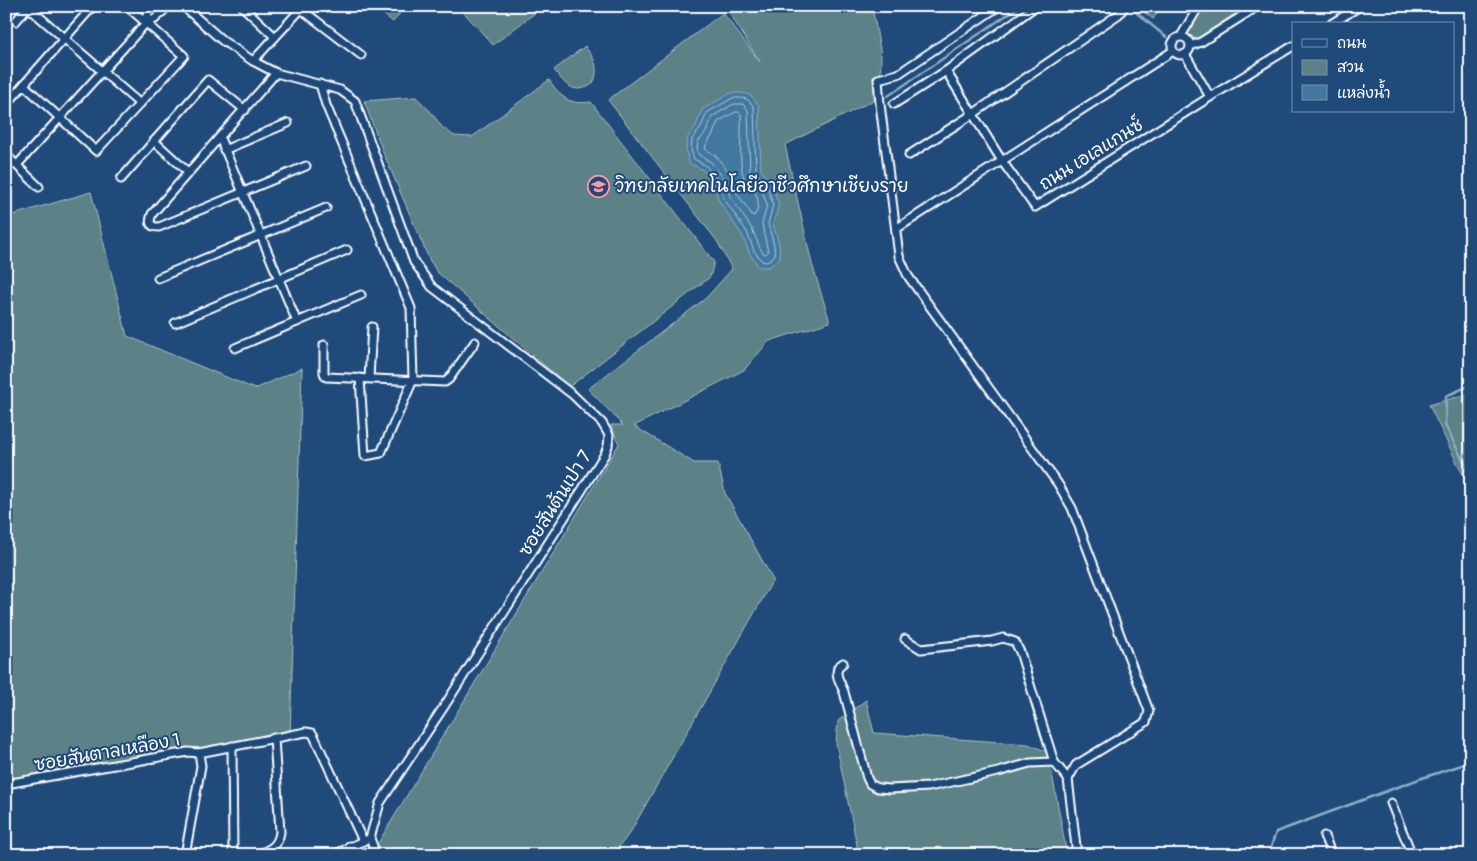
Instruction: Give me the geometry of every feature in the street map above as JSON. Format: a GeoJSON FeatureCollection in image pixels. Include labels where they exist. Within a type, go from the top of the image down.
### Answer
{"type":"FeatureCollection","features":[{"type":"Feature","properties":{"kind":"street"},"geometry":{"type":"LineString","coordinates":[[16,20],[28,6],[140,104]]}},
{"type":"Feature","properties":{"kind":"street"},"geometry":{"type":"LineString","coordinates":[[6,105],[93,6]]}},
{"type":"Feature","properties":{"kind":"street"},"geometry":{"type":"LineString","coordinates":[[24,85],[96,151],[184,56],[126,6]]}},
{"type":"Feature","properties":{"kind":"street"},"geometry":{"type":"LineString","coordinates":[[146,23],[148,13],[154,6]]}},
{"type":"Feature","properties":{"kind":"street"},"geometry":{"type":"LineString","coordinates":[[17,165],[146,23],[155,19],[168,6]]}},
{"type":"Feature","properties":{"kind":"street"},"geometry":{"type":"LineString","coordinates":[[183,6],[223,41],[253,61],[276,73],[320,84],[326,105],[412,308],[413,380],[381,454],[365,456],[360,378]]}},
{"type":"Feature","properties":{"kind":"street"},"geometry":{"type":"LineString","coordinates":[[242,6],[275,37]]}},
{"type":"Feature","properties":{"kind":"street"},"geometry":{"type":"LineString","coordinates":[[999,6],[898,74],[878,79],[899,256],[908,276],[1058,484],[1072,508],[1149,711],[1146,722],[1076,766],[1068,779]]}},
{"type":"Feature","properties":{"kind":"street"},"geometry":{"type":"LineString","coordinates":[[894,104],[946,71],[1036,6]]}},
{"type":"Feature","properties":{"kind":"street"},"geometry":{"type":"LineString","coordinates":[[909,155],[973,114],[1119,14],[1125,6]]}},
{"type":"Feature","properties":{"kind":"street"},"geometry":{"type":"LineString","coordinates":[[1199,6],[1180,36],[1173,41],[1171,46],[1173,51],[1179,55],[1185,54],[1190,46],[1201,42],[1258,6]]}},
{"type":"Feature","properties":{"kind":"street"},"geometry":{"type":"LineString","coordinates":[[1334,22],[1360,6]]}},
{"type":"Feature","properties":{"kind":"street"},"geometry":{"type":"LineString","coordinates":[[253,61],[301,9],[361,55]]}},
{"type":"Feature","properties":{"kind":"street"},"geometry":{"type":"LineString","coordinates":[[1180,36],[1186,38],[1190,46]]}},
{"type":"Feature","properties":{"kind":"street","name":"ถนน เอเลแกนซ์"},"geometry":{"type":"LineString","coordinates":[[946,71],[1002,161],[1035,206],[1292,47]]}},
{"type":"Feature","properties":{"kind":"street"},"geometry":{"type":"LineString","coordinates":[[896,229],[1173,51]]}},
{"type":"Feature","properties":{"kind":"street"},"geometry":{"type":"LineString","coordinates":[[1185,54],[1210,97]]}},
{"type":"Feature","properties":{"kind":"street"},"geometry":{"type":"LineString","coordinates":[[276,73],[152,214],[149,221],[150,224],[159,227],[306,166]]}},
{"type":"Feature","properties":{"kind":"street"},"geometry":{"type":"LineString","coordinates":[[121,179],[208,80],[245,110]]}},
{"type":"Feature","properties":{"kind":"street","name":"ซอยสันต้นเปา 7"},"geometry":{"type":"LineString","coordinates":[[320,84],[340,90],[355,101],[414,262],[432,287],[573,395],[602,423],[609,435],[605,454],[380,803],[366,839]]}},
{"type":"Feature","properties":{"kind":"street"},"geometry":{"type":"LineString","coordinates":[[224,150],[288,122]]}},
{"type":"Feature","properties":{"kind":"street"},"geometry":{"type":"LineString","coordinates":[[220,138],[297,322]]}},
{"type":"Feature","properties":{"kind":"street"},"geometry":{"type":"LineString","coordinates":[[154,141],[189,173]]}},
{"type":"Feature","properties":{"kind":"street"},"geometry":{"type":"LineString","coordinates":[[6,155],[39,187]]}},
{"type":"Feature","properties":{"kind":"street"},"geometry":{"type":"LineString","coordinates":[[158,278],[326,208]]}},
{"type":"Feature","properties":{"kind":"street"},"geometry":{"type":"LineString","coordinates":[[175,323],[347,250]]}},
{"type":"Feature","properties":{"kind":"street"},"geometry":{"type":"LineString","coordinates":[[235,348],[361,295]]}},
{"type":"Feature","properties":{"kind":"street"},"geometry":{"type":"LineString","coordinates":[[369,378],[372,327]]}},
{"type":"Feature","properties":{"kind":"street"},"geometry":{"type":"LineString","coordinates":[[324,345],[324,373],[326,377],[445,382],[475,342]]}},
{"type":"Feature","properties":{"kind":"street"},"geometry":{"type":"LineString","coordinates":[[905,639],[920,649],[1004,638],[1015,642],[1020,652],[1054,762],[1068,779],[1077,855]]}},
{"type":"Feature","properties":{"kind":"street"},"geometry":{"type":"LineString","coordinates":[[843,663],[838,668],[838,678],[844,692],[867,778],[870,784],[878,788],[890,790],[929,787],[1030,763],[1054,762]]}},
{"type":"Feature","properties":{"kind":"street"},"geometry":{"type":"LineString","coordinates":[[199,752],[306,732],[312,733],[376,855]]}},
{"type":"Feature","properties":{"kind":"street"},"geometry":{"type":"LineString","coordinates":[[257,855],[279,842],[274,738]]}},
{"type":"Feature","properties":{"kind":"street"},"geometry":{"type":"LineString","coordinates":[[232,746],[233,855]]}},
{"type":"Feature","properties":{"kind":"street","name":"ซอยสันตาลเหลือง 1"},"geometry":{"type":"LineString","coordinates":[[6,784],[188,752],[199,752],[201,766],[185,855]]}},
{"type":"Feature","properties":{"kind":"street"},"geometry":{"type":"LineString","coordinates":[[1391,803],[1412,855]]}},
{"type":"Feature","properties":{"kind":"street"},"geometry":{"type":"LineString","coordinates":[[1324,836],[1332,855]]}},
{"type":"Feature","properties":{"kind":"street"},"geometry":{"type":"LineString","coordinates":[[334,855],[366,839]]}},
{"type":"Feature","properties":{"kind":"street"},"geometry":{"type":"LineString","coordinates":[[349,846],[353,855]]}},
{"type":"Feature","properties":{"kind":"green space"},"geometry":{"type":"Polygon","coordinates":[[[373,6],[406,6],[393,22],[373,6]]]}},
{"type":"Feature","properties":{"kind":"green space"},"geometry":{"type":"Polygon","coordinates":[[[458,6],[544,6],[493,45],[458,6]]]}},
{"type":"Feature","properties":{"kind":"green space"},"geometry":{"type":"Polygon","coordinates":[[[725,6],[872,6],[881,55],[880,97],[785,145],[812,264],[830,322],[769,341],[744,370],[634,426],[694,463],[718,463],[725,493],[773,580],[631,831],[613,855],[371,855],[619,444],[611,425],[623,425],[588,389],[706,298],[732,269],[717,241],[608,100],[723,13],[760,62],[725,6]]]}},
{"type":"Feature","properties":{"kind":"green space"},"geometry":{"type":"Polygon","coordinates":[[[1136,6],[1162,6],[1153,19],[1136,6]]]}},
{"type":"Feature","properties":{"kind":"green space"},"geometry":{"type":"Polygon","coordinates":[[[1203,6],[1247,6],[1196,39],[1188,34],[1196,15],[1203,6]]]}},
{"type":"Feature","properties":{"kind":"green space"},"geometry":{"type":"Polygon","coordinates":[[[585,46],[594,60],[596,76],[590,85],[575,89],[566,84],[554,70],[585,46]]]}},
{"type":"Feature","properties":{"kind":"green space"},"geometry":{"type":"Polygon","coordinates":[[[549,80],[566,99],[583,103],[591,102],[714,262],[710,277],[569,387],[437,272],[429,259],[383,152],[364,101],[416,97],[442,127],[454,136],[472,137],[549,80]]]}},
{"type":"Feature","properties":{"kind":"green space"},"geometry":{"type":"Polygon","coordinates":[[[91,192],[127,336],[255,389],[302,368],[290,735],[6,784],[6,217],[91,192]]]}},
{"type":"Feature","properties":{"kind":"green space"},"geometry":{"type":"Polygon","coordinates":[[[1471,393],[1471,491],[1429,405],[1471,393]]]}},
{"type":"Feature","properties":{"kind":"green space"},"geometry":{"type":"Polygon","coordinates":[[[866,700],[874,733],[1028,744],[1048,752],[1067,855],[859,855],[836,743],[838,721],[866,700]]]}},
{"type":"Feature","properties":{"kind":"water"},"geometry":{"type":"Polygon","coordinates":[[[731,93],[748,94],[759,106],[761,171],[771,182],[779,205],[773,224],[779,244],[780,258],[769,267],[759,267],[750,254],[742,235],[719,201],[713,182],[703,170],[689,163],[686,150],[688,137],[696,126],[703,109],[731,93]]]}},
{"type":"Feature","properties":{"kind":"waterway"},"geometry":{"type":"LineString","coordinates":[[888,96],[1020,6]]}},
{"type":"Feature","properties":{"kind":"waterway"},"geometry":{"type":"LineString","coordinates":[[1132,9],[1166,37]]}},
{"type":"Feature","properties":{"kind":"waterway"},"geometry":{"type":"LineString","coordinates":[[1471,385],[1446,396],[1445,425],[1471,476]]}},
{"type":"Feature","properties":{"kind":"waterway"},"geometry":{"type":"LineString","coordinates":[[1271,847],[1276,832],[1471,762]]}},
{"type":"Feature","properties":{"kind":"place","name":"วิทยาลัยเทคโนโลยีอาชีวศึกษาเชียงราย"},"geometry":{"type":"Point","coordinates":[599,186]}}]}
